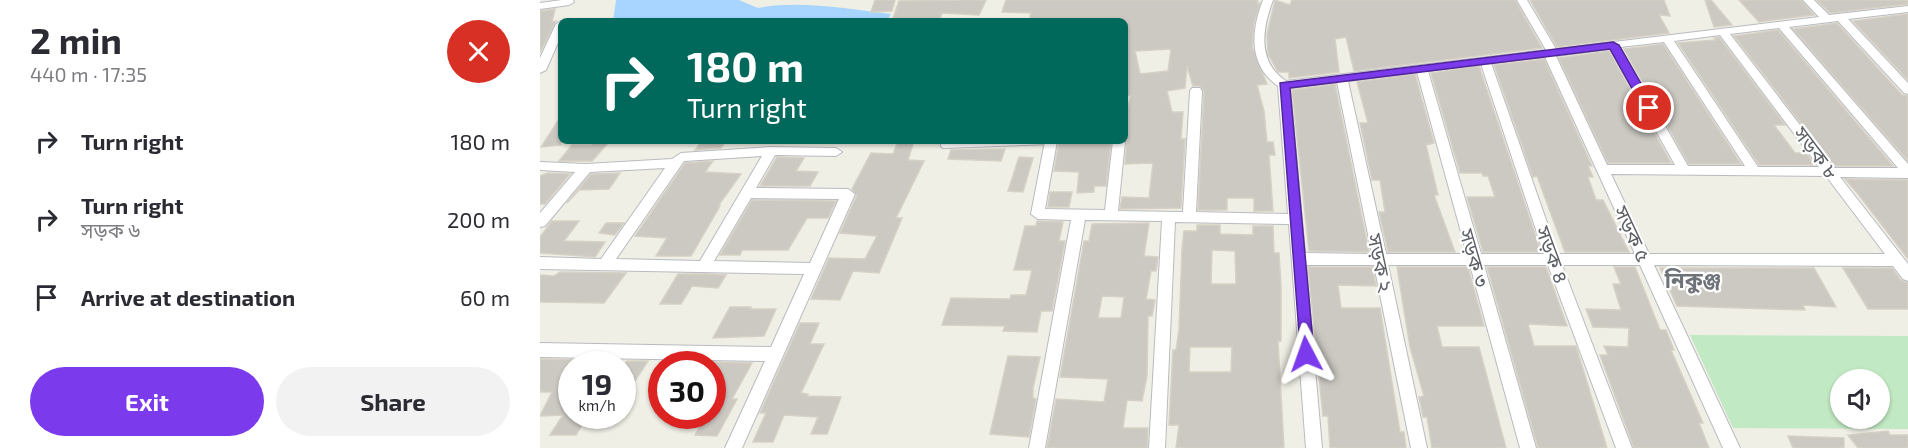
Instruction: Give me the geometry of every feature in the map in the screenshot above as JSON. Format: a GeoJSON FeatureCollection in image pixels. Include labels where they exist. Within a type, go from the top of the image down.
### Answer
{"type":"FeatureCollection","features":[{"type":"Feature","properties":{"kind":"street"},"geometry":{"type":"LineString","coordinates":[[1268,0],[1260,17],[1258,34],[1261,61],[1274,80],[1284,85],[1903,10],[1908,21]]}},
{"type":"Feature","properties":{"kind":"street","name":"সড়ক ৫"},"geometry":{"type":"LineString","coordinates":[[1522,0],[1550,53],[1732,448]]}},
{"type":"Feature","properties":{"kind":"street"},"geometry":{"type":"LineString","coordinates":[[1808,0],[1827,19]]}},
{"type":"Feature","properties":{"kind":"street"},"geometry":{"type":"LineString","coordinates":[[540,6],[570,1],[564,18]]}},
{"type":"Feature","properties":{"kind":"street"},"geometry":{"type":"LineString","coordinates":[[1840,17],[1908,90]]}},
{"type":"Feature","properties":{"kind":"street"},"geometry":{"type":"LineString","coordinates":[[1782,25],[1908,173]]}},
{"type":"Feature","properties":{"kind":"street","name":"সড়ক ৮"},"geometry":{"type":"LineString","coordinates":[[1723,32],[1908,275]]}},
{"type":"Feature","properties":{"kind":"street"},"geometry":{"type":"LineString","coordinates":[[540,70],[558,33]]}},
{"type":"Feature","properties":{"kind":"street"},"geometry":{"type":"LineString","coordinates":[[1667,39],[1755,172]]}},
{"type":"Feature","properties":{"kind":"street"},"geometry":{"type":"LineString","coordinates":[[540,43],[555,41]]}},
{"type":"Feature","properties":{"kind":"street"},"geometry":{"type":"LineString","coordinates":[[1613,45],[1684,170]]}},
{"type":"Feature","properties":{"kind":"street","name":"সড়ক ৪"},"geometry":{"type":"LineString","coordinates":[[1485,61],[1553,260],[1624,448]]}},
{"type":"Feature","properties":{"kind":"street","name":"সড়ক ৩"},"geometry":{"type":"LineString","coordinates":[[1422,69],[1528,448]]}},
{"type":"Feature","properties":{"kind":"street","name":"সড়ক ২"},"geometry":{"type":"LineString","coordinates":[[1342,78],[1419,448]]}},
{"type":"Feature","properties":{"kind":"street"},"geometry":{"type":"LineString","coordinates":[[1284,85],[1314,448]]}},
{"type":"Feature","properties":{"kind":"street"},"geometry":{"type":"LineString","coordinates":[[1189,217],[1196,91]]}},
{"type":"Feature","properties":{"kind":"street"},"geometry":{"type":"LineString","coordinates":[[1050,144],[1038,214],[1295,219]]}},
{"type":"Feature","properties":{"kind":"street"},"geometry":{"type":"LineString","coordinates":[[1111,216],[1119,144]]}},
{"type":"Feature","properties":{"kind":"street"},"geometry":{"type":"LineString","coordinates":[[605,264],[681,157],[771,151],[836,152]]}},
{"type":"Feature","properties":{"kind":"street"},"geometry":{"type":"LineString","coordinates":[[705,265],[771,151]]}},
{"type":"Feature","properties":{"kind":"street"},"geometry":{"type":"LineString","coordinates":[[540,166],[586,168],[675,163]]}},
{"type":"Feature","properties":{"kind":"street"},"geometry":{"type":"LineString","coordinates":[[540,222],[586,168]]}},
{"type":"Feature","properties":{"kind":"street"},"geometry":{"type":"LineString","coordinates":[[1602,169],[1908,173]]}},
{"type":"Feature","properties":{"kind":"street"},"geometry":{"type":"LineString","coordinates":[[733,448],[848,194],[746,193]]}},
{"type":"Feature","properties":{"kind":"street"},"geometry":{"type":"LineString","coordinates":[[1036,448],[1079,215]]}},
{"type":"Feature","properties":{"kind":"street"},"geometry":{"type":"LineString","coordinates":[[1157,448],[1169,217]]}},
{"type":"Feature","properties":{"kind":"street"},"geometry":{"type":"LineString","coordinates":[[1299,259],[1897,260]]}},
{"type":"Feature","properties":{"kind":"street"},"geometry":{"type":"LineString","coordinates":[[540,263],[814,269]]}},
{"type":"Feature","properties":{"kind":"street"},"geometry":{"type":"LineString","coordinates":[[540,350],[775,354]]}},
{"type":"Feature","properties":{"kind":"lane"},"geometry":{"type":"LineString","coordinates":[[944,145],[971,144]]}},
{"type":"Feature","properties":{"kind":"green space"},"geometry":{"type":"Polygon","coordinates":[[[1690,335],[1908,336],[1908,429],[1890,429],[1890,369],[1830,369],[1830,429],[1733,428],[1690,335]]]}},
{"type":"Feature","properties":{"kind":"water"},"geometry":{"type":"Polygon","coordinates":[[[616,0],[739,0],[758,8],[807,5],[891,14],[889,18],[613,18],[616,0]]]}},
{"type":"Feature","properties":{"kind":"building"},"geometry":{"type":"Polygon","coordinates":[[[875,0],[895,0],[892,11],[871,12],[875,0]]]}},
{"type":"Feature","properties":{"kind":"building"},"geometry":{"type":"Polygon","coordinates":[[[986,0],[979,15],[942,13],[940,18],[893,18],[899,1],[986,0]]]}},
{"type":"Feature","properties":{"kind":"building"},"geometry":{"type":"Polygon","coordinates":[[[1006,0],[1258,0],[1257,3],[1260,3],[1254,23],[1252,47],[1267,84],[1257,85],[1264,111],[1267,142],[1273,142],[1275,155],[1269,155],[1273,211],[1254,211],[1254,198],[1227,198],[1227,210],[1198,210],[1204,91],[1200,86],[1193,86],[1187,66],[1185,88],[1167,91],[1172,112],[1183,112],[1181,139],[1185,139],[1181,208],[1120,209],[1122,197],[1149,198],[1153,163],[1125,164],[1128,144],[1128,107],[1131,95],[1128,96],[1128,18],[1030,18],[1031,13],[1002,12],[1006,0]],[[1171,49],[1135,51],[1140,74],[1168,71],[1171,49]]]}},
{"type":"Feature","properties":{"kind":"building"},"geometry":{"type":"Polygon","coordinates":[[[1275,0],[1290,5],[1292,0],[1515,0],[1542,48],[1354,71],[1346,37],[1335,39],[1339,72],[1289,78],[1289,72],[1278,72],[1268,54],[1267,34],[1275,0]]]}},
{"type":"Feature","properties":{"kind":"building"},"geometry":{"type":"Polygon","coordinates":[[[1530,0],[1664,0],[1670,16],[1659,15],[1669,33],[1557,47],[1530,0]]]}},
{"type":"Feature","properties":{"kind":"building"},"geometry":{"type":"Polygon","coordinates":[[[1705,0],[1711,0],[1732,25],[1714,27],[1705,0]]]}},
{"type":"Feature","properties":{"kind":"building"},"geometry":{"type":"Polygon","coordinates":[[[1739,0],[1801,0],[1814,15],[1759,22],[1739,0]]]}},
{"type":"Feature","properties":{"kind":"building"},"geometry":{"type":"Polygon","coordinates":[[[1817,0],[1908,0],[1908,4],[1830,13],[1817,0]]]}},
{"type":"Feature","properties":{"kind":"building"},"geometry":{"type":"Polygon","coordinates":[[[555,9],[552,22],[556,21],[540,53],[540,11],[555,9]]]}},
{"type":"Feature","properties":{"kind":"building"},"geometry":{"type":"Polygon","coordinates":[[[1908,14],[1908,80],[1853,21],[1908,14]]]}},
{"type":"Feature","properties":{"kind":"building"},"geometry":{"type":"Polygon","coordinates":[[[1837,23],[1902,95],[1908,96],[1908,161],[1793,29],[1837,23]]]}},
{"type":"Feature","properties":{"kind":"building"},"geometry":{"type":"Polygon","coordinates":[[[1778,30],[1893,166],[1834,166],[1734,36],[1778,30]]]}},
{"type":"Feature","properties":{"kind":"building"},"geometry":{"type":"Polygon","coordinates":[[[1719,37],[1785,125],[1774,125],[1795,153],[1806,153],[1815,165],[1759,165],[1678,43],[1716,40],[1714,38],[1719,37]]]}},
{"type":"Feature","properties":{"kind":"building"},"geometry":{"type":"Polygon","coordinates":[[[1663,44],[1741,164],[1689,164],[1624,49],[1663,44]]]}},
{"type":"Feature","properties":{"kind":"building"},"geometry":{"type":"Polygon","coordinates":[[[1609,51],[1671,163],[1608,163],[1559,58],[1609,51]]]}},
{"type":"Feature","properties":{"kind":"building"},"geometry":{"type":"Polygon","coordinates":[[[1544,59],[1592,166],[1588,166],[1593,177],[1588,177],[1596,200],[1603,200],[1629,252],[1565,252],[1537,176],[1533,177],[1494,65],[1544,59]]]}},
{"type":"Feature","properties":{"kind":"building"},"geometry":{"type":"Polygon","coordinates":[[[1479,66],[1541,252],[1483,252],[1467,197],[1495,197],[1488,176],[1483,176],[1482,173],[1460,173],[1431,73],[1479,66]]]}},
{"type":"Feature","properties":{"kind":"building"},"geometry":{"type":"Polygon","coordinates":[[[1415,74],[1434,143],[1426,145],[1438,195],[1434,195],[1455,252],[1388,252],[1379,212],[1385,212],[1380,180],[1372,180],[1360,123],[1368,123],[1357,82],[1415,74]]]}},
{"type":"Feature","properties":{"kind":"building"},"geometry":{"type":"Polygon","coordinates":[[[1335,84],[1369,252],[1309,251],[1292,90],[1335,84]]]}},
{"type":"Feature","properties":{"kind":"building"},"geometry":{"type":"Polygon","coordinates":[[[558,121],[558,144],[561,145],[541,147],[558,121]]]}},
{"type":"Feature","properties":{"kind":"building"},"geometry":{"type":"Polygon","coordinates":[[[607,144],[592,161],[559,161],[572,145],[607,144]]]}},
{"type":"Feature","properties":{"kind":"building"},"geometry":{"type":"Polygon","coordinates":[[[700,144],[724,144],[721,148],[695,150],[700,144]]]}},
{"type":"Feature","properties":{"kind":"building"},"geometry":{"type":"Polygon","coordinates":[[[897,144],[913,144],[908,160],[924,161],[896,218],[902,218],[879,273],[853,271],[840,300],[811,299],[829,258],[865,259],[877,236],[840,233],[857,195],[852,189],[871,153],[893,154],[897,144]]]}},
{"type":"Feature","properties":{"kind":"building"},"geometry":{"type":"Polygon","coordinates":[[[1058,144],[1111,144],[1106,186],[1094,186],[1094,192],[1077,193],[1079,172],[1054,171],[1058,144]]]}},
{"type":"Feature","properties":{"kind":"building"},"geometry":{"type":"Polygon","coordinates":[[[1005,149],[1001,161],[948,159],[951,150],[1005,149]]]}},
{"type":"Feature","properties":{"kind":"building"},"geometry":{"type":"Polygon","coordinates":[[[777,157],[804,158],[796,171],[818,172],[810,186],[760,186],[777,157]]]}},
{"type":"Feature","properties":{"kind":"building"},"geometry":{"type":"Polygon","coordinates":[[[1019,157],[1033,158],[1023,192],[1008,191],[1019,157]]]}},
{"type":"Feature","properties":{"kind":"building"},"geometry":{"type":"Polygon","coordinates":[[[713,161],[705,172],[741,174],[718,206],[720,206],[691,256],[656,256],[667,238],[635,236],[685,163],[713,161]]]}},
{"type":"Feature","properties":{"kind":"building"},"geometry":{"type":"Polygon","coordinates":[[[548,173],[570,174],[545,204],[540,204],[540,176],[548,173]]]}},
{"type":"Feature","properties":{"kind":"building"},"geometry":{"type":"Polygon","coordinates":[[[620,173],[609,189],[579,190],[567,203],[591,174],[620,173]]]}},
{"type":"Feature","properties":{"kind":"building"},"geometry":{"type":"Polygon","coordinates":[[[1845,179],[1908,180],[1908,259],[1858,194],[1845,179]]]}},
{"type":"Feature","properties":{"kind":"building"},"geometry":{"type":"Polygon","coordinates":[[[1050,192],[1072,192],[1069,207],[1048,207],[1050,192]]]}},
{"type":"Feature","properties":{"kind":"building"},"geometry":{"type":"Polygon","coordinates":[[[752,200],[836,201],[828,218],[807,218],[788,250],[742,250],[740,255],[720,255],[752,200]]]}},
{"type":"Feature","properties":{"kind":"building"},"geometry":{"type":"Polygon","coordinates":[[[552,221],[579,221],[564,241],[605,242],[595,257],[540,253],[540,237],[552,221]]]}},
{"type":"Feature","properties":{"kind":"building"},"geometry":{"type":"Polygon","coordinates":[[[1037,221],[1063,222],[1059,241],[1065,241],[1052,311],[1041,311],[1037,332],[1003,331],[1005,326],[942,325],[951,298],[1010,299],[1011,295],[1026,295],[1032,270],[1014,270],[1025,226],[1036,226],[1037,221]]]}},
{"type":"Feature","properties":{"kind":"building"},"geometry":{"type":"Polygon","coordinates":[[[606,223],[624,223],[615,235],[599,233],[606,223]]]}},
{"type":"Feature","properties":{"kind":"building"},"geometry":{"type":"Polygon","coordinates":[[[1149,223],[1144,256],[1158,257],[1156,271],[1151,271],[1146,299],[1155,300],[1152,316],[1148,316],[1147,376],[1142,401],[1127,400],[1123,428],[1148,428],[1147,448],[1047,448],[1056,399],[1104,402],[1108,379],[1060,377],[1084,241],[1089,241],[1092,224],[1149,223]],[[1102,296],[1098,318],[1121,318],[1124,297],[1102,296]]]}},
{"type":"Feature","properties":{"kind":"building"},"geometry":{"type":"Polygon","coordinates":[[[1197,225],[1220,225],[1220,234],[1253,235],[1253,226],[1273,226],[1274,253],[1279,253],[1281,286],[1281,341],[1278,341],[1284,448],[1176,448],[1179,425],[1169,425],[1173,350],[1176,350],[1179,330],[1182,249],[1184,231],[1197,231],[1197,225]],[[1212,250],[1211,284],[1236,284],[1235,251],[1212,250]],[[1190,347],[1189,372],[1231,372],[1232,347],[1190,347]]]}},
{"type":"Feature","properties":{"kind":"building"},"geometry":{"type":"Polygon","coordinates":[[[1308,267],[1372,267],[1376,286],[1338,285],[1341,308],[1380,308],[1400,432],[1404,432],[1406,448],[1330,448],[1328,416],[1323,416],[1308,267]]]}},
{"type":"Feature","properties":{"kind":"building"},"geometry":{"type":"Polygon","coordinates":[[[1397,267],[1468,267],[1484,326],[1437,326],[1442,347],[1479,347],[1506,448],[1432,448],[1427,417],[1423,417],[1419,397],[1424,396],[1410,347],[1397,267]]]}},
{"type":"Feature","properties":{"kind":"building"},"geometry":{"type":"Polygon","coordinates":[[[1487,267],[1546,267],[1567,326],[1528,324],[1534,346],[1576,346],[1607,448],[1538,448],[1487,267]]]}},
{"type":"Feature","properties":{"kind":"building"},"geometry":{"type":"Polygon","coordinates":[[[1614,267],[1635,267],[1660,330],[1666,330],[1674,350],[1671,350],[1703,423],[1699,423],[1709,448],[1634,448],[1600,355],[1608,355],[1604,346],[1628,347],[1629,328],[1593,327],[1586,309],[1621,310],[1613,284],[1621,284],[1614,267]]]}},
{"type":"Feature","properties":{"kind":"building"},"geometry":{"type":"Polygon","coordinates":[[[1660,268],[1814,268],[1836,307],[1803,305],[1805,310],[1677,306],[1660,268]]]}},
{"type":"Feature","properties":{"kind":"building"},"geometry":{"type":"Polygon","coordinates":[[[1843,268],[1892,268],[1901,280],[1908,283],[1908,309],[1868,309],[1843,268]]]}},
{"type":"Feature","properties":{"kind":"building"},"geometry":{"type":"Polygon","coordinates":[[[560,272],[626,273],[604,303],[540,302],[540,275],[554,276],[560,272]]]}},
{"type":"Feature","properties":{"kind":"building"},"geometry":{"type":"Polygon","coordinates":[[[678,274],[726,275],[718,288],[692,286],[681,304],[660,304],[678,274]]]}},
{"type":"Feature","properties":{"kind":"building"},"geometry":{"type":"Polygon","coordinates":[[[730,307],[776,309],[764,336],[713,338],[730,307]]]}},
{"type":"Feature","properties":{"kind":"building"},"geometry":{"type":"Polygon","coordinates":[[[800,323],[819,323],[810,344],[824,344],[801,393],[808,394],[807,396],[841,397],[827,434],[811,434],[818,417],[784,415],[773,442],[753,442],[766,413],[760,413],[800,323]]]}},
{"type":"Feature","properties":{"kind":"building"},"geometry":{"type":"Polygon","coordinates":[[[1008,356],[1040,357],[1033,388],[1033,398],[1036,399],[1029,437],[990,434],[1008,356]]]}},
{"type":"Feature","properties":{"kind":"building"},"geometry":{"type":"Polygon","coordinates":[[[540,359],[558,359],[558,415],[540,416],[552,392],[540,392],[540,359]]]}},
{"type":"Feature","properties":{"kind":"building"},"geometry":{"type":"Polygon","coordinates":[[[636,361],[648,361],[636,379],[636,361]]]}},
{"type":"Feature","properties":{"kind":"building"},"geometry":{"type":"Polygon","coordinates":[[[726,362],[752,363],[732,399],[737,399],[726,419],[726,362]]]}},
{"type":"Feature","properties":{"kind":"building"},"geometry":{"type":"Polygon","coordinates":[[[558,423],[558,429],[580,429],[576,435],[550,435],[558,423]]]}},
{"type":"Feature","properties":{"kind":"building"},"geometry":{"type":"Polygon","coordinates":[[[698,429],[721,429],[717,436],[695,435],[698,429]]]}},
{"type":"Feature","properties":{"kind":"building"},"geometry":{"type":"Polygon","coordinates":[[[1888,431],[1890,435],[1908,435],[1908,448],[1858,448],[1848,435],[1888,431]]]}},
{"type":"Feature","properties":{"kind":"building"},"geometry":{"type":"Polygon","coordinates":[[[1788,436],[1844,438],[1844,448],[1793,448],[1788,436]]]}},
{"type":"Feature","properties":{"kind":"district","name":"নিকুঞ্জ"},"geometry":{"type":"Point","coordinates":[1693,280]}},
{"type":"Feature","properties":{"kind":"route"},"geometry":{"type":"LineString","coordinates":[[1306,354],[1284,85],[1613,45],[1649,108]]}}]}
